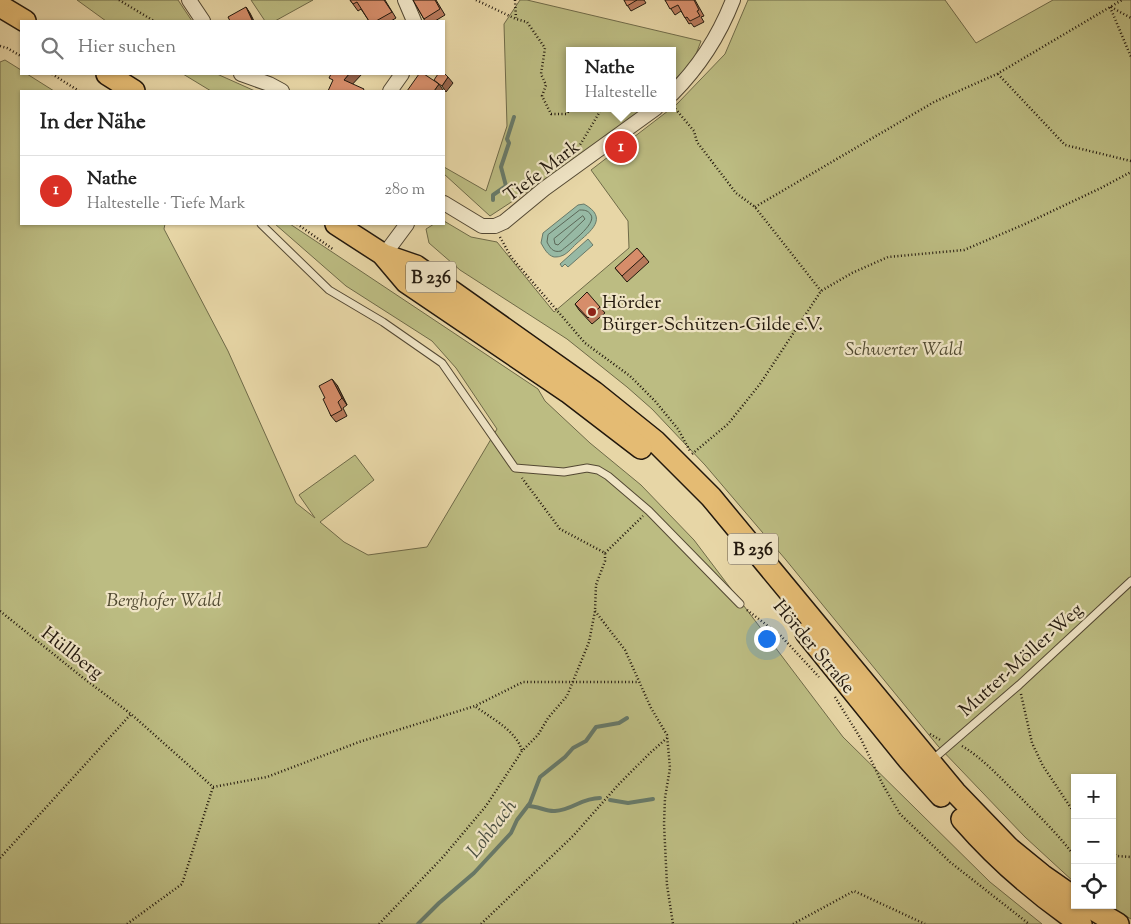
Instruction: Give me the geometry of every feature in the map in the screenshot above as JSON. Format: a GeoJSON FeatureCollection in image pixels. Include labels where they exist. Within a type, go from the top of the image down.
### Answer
{"type":"FeatureCollection","features":[{"type":"Feature","properties":{"kind":"main road"},"geometry":{"type":"LineString","coordinates":[[109,75],[132,90]]}},
{"type":"Feature","properties":{"kind":"main road","name":"B 236"},"geometry":{"type":"LineString","coordinates":[[338,225],[384,256],[416,266],[547,369]]}},
{"type":"Feature","properties":{"kind":"main road","name":"Hörder Straße"},"geometry":{"type":"LineString","coordinates":[[547,369],[627,417],[655,441],[711,497],[955,792],[1009,848],[1071,895]]}},
{"type":"Feature","properties":{"kind":"main road","name":"Hörder Straße"},"geometry":{"type":"LineString","coordinates":[[547,369],[633,441],[678,484],[699,506],[908,759],[985,845],[1056,907],[1081,924]]}},
{"type":"Feature","properties":{"kind":"main road"},"geometry":{"type":"LineString","coordinates":[[1093,909],[1118,924]]}},
{"type":"Feature","properties":{"kind":"street"},"geometry":{"type":"LineString","coordinates":[[189,0],[202,20]]}},
{"type":"Feature","properties":{"kind":"street"},"geometry":{"type":"LineString","coordinates":[[405,0],[414,20]]}},
{"type":"Feature","properties":{"kind":"street"},"geometry":{"type":"LineString","coordinates":[[676,90],[708,51],[733,0]]}},
{"type":"Feature","properties":{"kind":"street"},"geometry":{"type":"LineString","coordinates":[[244,75],[280,90]]}},
{"type":"Feature","properties":{"kind":"street"},"geometry":{"type":"LineString","coordinates":[[391,90],[401,75]]}},
{"type":"Feature","properties":{"kind":"street","name":"Tiefe Mark"},"geometry":{"type":"LineString","coordinates":[[445,205],[482,226],[495,226],[504,222],[544,188],[651,112]]}},
{"type":"Feature","properties":{"kind":"street"},"geometry":{"type":"LineString","coordinates":[[384,256],[406,225]]}},
{"type":"Feature","properties":{"kind":"lane"},"geometry":{"type":"LineString","coordinates":[[262,225],[330,290],[383,322],[442,363],[515,468],[564,472],[587,468],[598,470],[608,476],[649,511],[740,604]]}},
{"type":"Feature","properties":{"kind":"lane","name":"Mutter-Möller-Weg"},"geometry":{"type":"LineString","coordinates":[[930,761],[1019,685],[1131,581]]}},
{"type":"Feature","properties":{"kind":"path"},"geometry":{"type":"LineString","coordinates":[[118,0],[152,20]]}},
{"type":"Feature","properties":{"kind":"path"},"geometry":{"type":"LineString","coordinates":[[476,0],[526,22],[545,48],[541,74],[546,85],[542,96],[551,114],[567,114],[568,112]]}},
{"type":"Feature","properties":{"kind":"path"},"geometry":{"type":"LineString","coordinates":[[515,0],[516,19]]}},
{"type":"Feature","properties":{"kind":"path"},"geometry":{"type":"LineString","coordinates":[[755,207],[934,102],[997,74],[1122,0]]}},
{"type":"Feature","properties":{"kind":"path"},"geometry":{"type":"LineString","coordinates":[[1110,7],[1131,18]]}},
{"type":"Feature","properties":{"kind":"path"},"geometry":{"type":"LineString","coordinates":[[1110,7],[1131,58]]}},
{"type":"Feature","properties":{"kind":"path"},"geometry":{"type":"LineString","coordinates":[[0,46],[20,55]]}},
{"type":"Feature","properties":{"kind":"path"},"geometry":{"type":"LineString","coordinates":[[997,74],[1065,145],[1131,161]]}},
{"type":"Feature","properties":{"kind":"path"},"geometry":{"type":"LineString","coordinates":[[54,75],[77,90]]}},
{"type":"Feature","properties":{"kind":"path"},"geometry":{"type":"LineString","coordinates":[[676,110],[694,131],[697,142],[736,193],[755,207],[821,291]]}},
{"type":"Feature","properties":{"kind":"path"},"geometry":{"type":"LineString","coordinates":[[588,158],[580,145],[600,112]]}},
{"type":"Feature","properties":{"kind":"path"},"geometry":{"type":"LineString","coordinates":[[495,226],[511,257],[523,272],[585,343],[630,376],[655,401],[678,429],[692,454],[728,424],[760,384],[821,291],[852,273],[888,257],[964,250],[1025,224],[1131,172]]}},
{"type":"Feature","properties":{"kind":"path"},"geometry":{"type":"LineString","coordinates":[[298,225],[334,250]]}},
{"type":"Feature","properties":{"kind":"path"},"geometry":{"type":"LineString","coordinates":[[515,468],[560,529],[604,553]]}},
{"type":"Feature","properties":{"kind":"path"},"geometry":{"type":"LineString","coordinates":[[604,553],[649,511]]}},
{"type":"Feature","properties":{"kind":"path"},"geometry":{"type":"LineString","coordinates":[[379,924],[449,850],[486,806],[522,751],[538,735],[548,718],[567,696],[589,642],[595,611],[596,585],[605,561],[604,553]]}},
{"type":"Feature","properties":{"kind":"path"},"geometry":{"type":"LineString","coordinates":[[740,604],[781,636],[825,684]]}},
{"type":"Feature","properties":{"kind":"path","name":"Hüllberg"},"geometry":{"type":"LineString","coordinates":[[0,611],[131,714],[213,787]]}},
{"type":"Feature","properties":{"kind":"path"},"geometry":{"type":"LineString","coordinates":[[595,611],[625,650],[667,738],[670,768],[664,798],[664,824],[667,885],[673,924]]}},
{"type":"Feature","properties":{"kind":"path"},"geometry":{"type":"LineString","coordinates":[[127,924],[182,884],[213,787],[267,778],[359,742],[475,706],[523,682],[639,682]]}},
{"type":"Feature","properties":{"kind":"path"},"geometry":{"type":"LineString","coordinates":[[1019,685],[1032,742],[1043,766],[1071,808]]}},
{"type":"Feature","properties":{"kind":"path"},"geometry":{"type":"LineString","coordinates":[[831,690],[861,739],[882,784],[900,814],[950,862],[1029,924]]}},
{"type":"Feature","properties":{"kind":"path"},"geometry":{"type":"LineString","coordinates":[[475,706],[508,730],[520,743],[522,751]]}},
{"type":"Feature","properties":{"kind":"path"},"geometry":{"type":"LineString","coordinates":[[0,858],[131,714]]}},
{"type":"Feature","properties":{"kind":"path"},"geometry":{"type":"LineString","coordinates":[[927,732],[941,741],[962,747],[980,759],[1044,821],[1071,852]]}},
{"type":"Feature","properties":{"kind":"path"},"geometry":{"type":"LineString","coordinates":[[481,924],[574,834],[654,748],[667,738]]}},
{"type":"Feature","properties":{"kind":"path"},"geometry":{"type":"LineString","coordinates":[[1116,855],[1131,857]]}},
{"type":"Feature","properties":{"kind":"path"},"geometry":{"type":"LineString","coordinates":[[793,924],[854,891],[925,924]]}},
{"type":"Feature","properties":{"kind":"green space"},"geometry":{"type":"Polygon","coordinates":[[[77,0],[178,0],[191,20],[105,20],[77,0]]]}},
{"type":"Feature","properties":{"kind":"green space"},"geometry":{"type":"Polygon","coordinates":[[[251,0],[313,0],[277,20],[264,20],[251,0]]]}},
{"type":"Feature","properties":{"kind":"green space"},"geometry":{"type":"Polygon","coordinates":[[[520,0],[527,0],[701,41],[693,62],[676,78],[676,47],[566,47],[566,112],[640,112],[574,161],[490,216],[445,175],[445,168],[486,191],[507,126],[504,24],[520,0]]]}},
{"type":"Feature","properties":{"kind":"green space","name":"Schwerter Wald"},"geometry":{"type":"Polygon","coordinates":[[[748,0],[945,0],[976,43],[1053,0],[1131,0],[1131,919],[1115,909],[1116,774],[1071,774],[1071,879],[1025,837],[938,746],[786,560],[705,465],[652,409],[567,339],[460,270],[429,243],[426,229],[432,225],[445,225],[445,222],[471,237],[497,242],[554,312],[629,248],[628,221],[591,170],[667,112],[676,112],[677,104],[725,54],[748,0]]]}},
{"type":"Feature","properties":{"kind":"green space","name":"Berghofer Wald"},"geometry":{"type":"Polygon","coordinates":[[[5,60],[20,69],[20,75],[29,75],[52,90],[20,90],[20,225],[165,225],[164,229],[228,351],[296,503],[315,518],[299,495],[355,455],[374,480],[320,522],[344,542],[368,555],[427,547],[497,429],[456,368],[432,341],[346,286],[276,225],[292,225],[538,389],[545,401],[590,443],[641,485],[694,540],[843,737],[990,882],[1042,924],[0,924],[0,62],[5,60]]]}},
{"type":"Feature","properties":{"kind":"green space"},"geometry":{"type":"Polygon","coordinates":[[[185,75],[219,75],[253,90],[209,90],[185,75]]]}},
{"type":"Feature","properties":{"kind":"water"},"geometry":{"type":"Polygon","coordinates":[[[584,204],[595,214],[595,224],[592,229],[565,254],[555,257],[549,255],[541,243],[543,233],[578,205],[584,204]]]}},
{"type":"Feature","properties":{"kind":"water"},"geometry":{"type":"Polygon","coordinates":[[[588,239],[593,245],[568,267],[565,264],[562,267],[560,264],[588,239]]]}},
{"type":"Feature","properties":{"kind":"building"},"geometry":{"type":"Polygon","coordinates":[[[350,0],[384,0],[392,12],[378,20],[368,20],[357,2],[353,4],[350,0]]]}},
{"type":"Feature","properties":{"kind":"building"},"geometry":{"type":"Polygon","coordinates":[[[413,0],[435,0],[440,9],[424,19],[413,0]]]}},
{"type":"Feature","properties":{"kind":"building"},"geometry":{"type":"Polygon","coordinates":[[[624,0],[637,0],[627,6],[624,0]]]}},
{"type":"Feature","properties":{"kind":"building"},"geometry":{"type":"Polygon","coordinates":[[[665,0],[694,0],[700,16],[690,21],[687,17],[685,18],[678,5],[670,9],[665,0]]]}},
{"type":"Feature","properties":{"kind":"building"},"geometry":{"type":"Polygon","coordinates":[[[246,7],[252,20],[230,20],[228,17],[246,7]]]}},
{"type":"Feature","properties":{"kind":"building"},"geometry":{"type":"Polygon","coordinates":[[[445,74],[448,77],[442,86],[434,80],[437,75],[445,74]]]}},
{"type":"Feature","properties":{"kind":"building"},"geometry":{"type":"Polygon","coordinates":[[[330,75],[348,75],[344,80],[364,89],[328,90],[333,80],[329,78],[330,75]]]}},
{"type":"Feature","properties":{"kind":"building"},"geometry":{"type":"Polygon","coordinates":[[[418,75],[426,75],[439,84],[435,90],[408,90],[418,75]]]}},
{"type":"Feature","properties":{"kind":"building"},"geometry":{"type":"Polygon","coordinates":[[[637,248],[644,256],[622,276],[615,268],[637,248]]]}},
{"type":"Feature","properties":{"kind":"building"},"geometry":{"type":"Polygon","coordinates":[[[587,292],[600,307],[588,318],[575,304],[587,292]]]}},
{"type":"Feature","properties":{"kind":"building"},"geometry":{"type":"Polygon","coordinates":[[[332,379],[342,398],[338,402],[342,410],[331,416],[319,386],[332,379]]]}},
{"type":"Feature","properties":{"kind":"waterway"},"geometry":{"type":"LineString","coordinates":[[493,200],[493,195],[506,186],[501,167],[509,143],[507,139],[514,117]]}},
{"type":"Feature","properties":{"kind":"waterway","name":"Lohbach"},"geometry":{"type":"LineString","coordinates":[[418,924],[474,873],[511,833],[517,820],[530,803],[540,777],[573,748],[586,741],[596,727],[619,723],[627,718]]}},
{"type":"Feature","properties":{"kind":"waterway"},"geometry":{"type":"LineString","coordinates":[[528,806],[555,811],[567,809],[587,800],[600,798]]}},
{"type":"Feature","properties":{"kind":"waterway"},"geometry":{"type":"LineString","coordinates":[[610,800],[628,803],[653,799]]}},
{"type":"Feature","properties":{"kind":"place","name":"Nathe"},"geometry":{"type":"Point","coordinates":[621,147]}},
{"type":"Feature","properties":{"kind":"place","name":"Hörder Bürger-Schützen-Gilde e.V."},"geometry":{"type":"Point","coordinates":[592,312]}}]}
